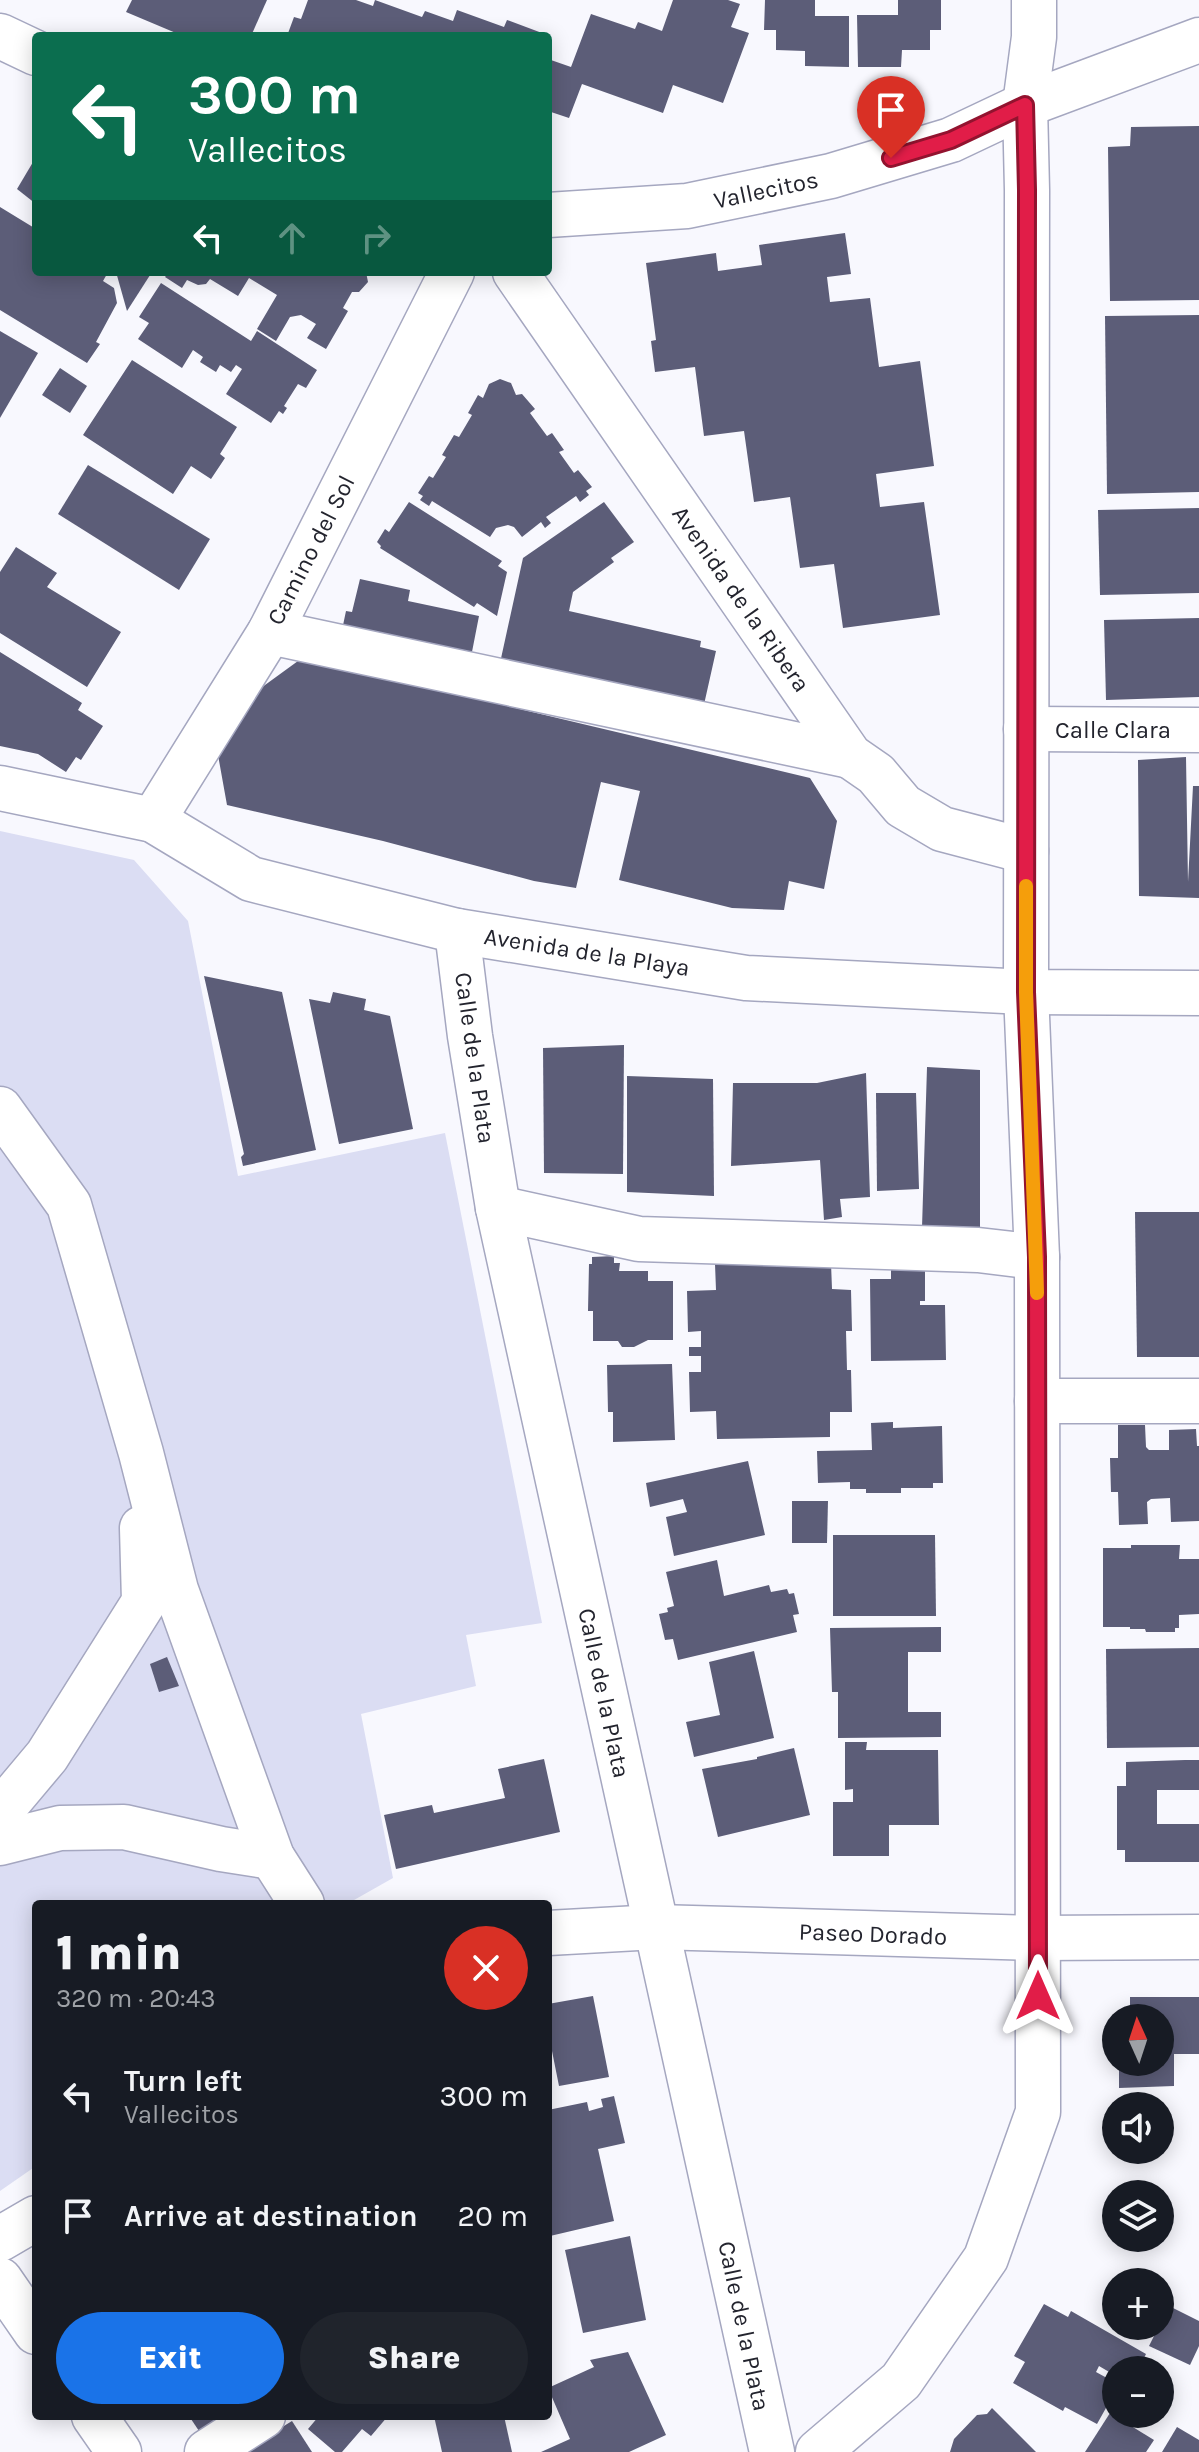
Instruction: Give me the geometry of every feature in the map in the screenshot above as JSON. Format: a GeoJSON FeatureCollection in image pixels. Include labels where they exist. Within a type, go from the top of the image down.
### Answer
{"type":"FeatureCollection","features":[{"type":"Feature","properties":{"kind":"street"},"geometry":{"type":"LineString","coordinates":[[818,2452],[901,2381],[986,2258],[1038,2112],[1037,1257],[1026,992],[1025,105],[1034,37],[1034,0]]}},
{"type":"Feature","properties":{"kind":"street"},"geometry":{"type":"LineString","coordinates":[[0,36],[32,51]]}},
{"type":"Feature","properties":{"kind":"street","name":"Vallecitos"},"geometry":{"type":"LineString","coordinates":[[552,215],[687,206],[831,176],[951,140],[1025,105],[1199,40]]}},
{"type":"Feature","properties":{"kind":"street","name":"Camino del Sol"},"geometry":{"type":"LineString","coordinates":[[153,820],[270,632],[450,276]]}},
{"type":"Feature","properties":{"kind":"street","name":"Avenida de la Ribera"},"geometry":{"type":"LineString","coordinates":[[518,276],[850,756],[876,774],[903,806],[942,829],[1026,851]]}},
{"type":"Feature","properties":{"kind":"street"},"geometry":{"type":"LineString","coordinates":[[270,632],[850,756]]}},
{"type":"Feature","properties":{"kind":"street","name":"Calle Clara"},"geometry":{"type":"LineString","coordinates":[[1026,729],[1199,730]]}},
{"type":"Feature","properties":{"kind":"street","name":"Avenida de la Playa"},"geometry":{"type":"LineString","coordinates":[[0,788],[153,820],[251,879],[457,931],[746,978],[1026,992],[1199,993]]}},
{"type":"Feature","properties":{"kind":"street","name":"Calle de la Plata"},"geometry":{"type":"LineString","coordinates":[[457,931],[470,1036],[498,1208],[772,2452]]}},
{"type":"Feature","properties":{"kind":"street"},"geometry":{"type":"LineString","coordinates":[[0,1109],[69,1205],[141,1453],[176,1590],[272,1857],[299,1900]]}},
{"type":"Feature","properties":{"kind":"street"},"geometry":{"type":"LineString","coordinates":[[498,1208],[639,1239],[978,1250],[1037,1257]]}},
{"type":"Feature","properties":{"kind":"street"},"geometry":{"type":"LineString","coordinates":[[1037,1401],[1199,1401]]}},
{"type":"Feature","properties":{"kind":"street"},"geometry":{"type":"LineString","coordinates":[[0,1812],[47,1756],[144,1602],[141,1453]]}},
{"type":"Feature","properties":{"kind":"street"},"geometry":{"type":"LineString","coordinates":[[0,1843],[60,1828],[124,1827],[272,1857]]}},
{"type":"Feature","properties":{"kind":"street","name":"Paseo Dorado"},"geometry":{"type":"LineString","coordinates":[[552,1933],[656,1927],[1038,1938],[1199,1937]]}},
{"type":"Feature","properties":{"kind":"street"},"geometry":{"type":"LineString","coordinates":[[0,2239],[32,2220]]}},
{"type":"Feature","properties":{"kind":"street"},"geometry":{"type":"LineString","coordinates":[[0,2280],[32,2326]]}},
{"type":"Feature","properties":{"kind":"street"},"geometry":{"type":"LineString","coordinates":[[97,2420],[119,2452]]}},
{"type":"Feature","properties":{"kind":"street"},"geometry":{"type":"LineString","coordinates":[[207,2452],[257,2420]]}},
{"type":"Feature","properties":{"kind":"shaded area"},"geometry":{"type":"Polygon","coordinates":[[[0,831],[134,860],[188,921],[238,1176],[445,1133],[542,1623],[466,1635],[476,1686],[361,1714],[393,1878],[354,1900],[32,1900],[32,2169],[0,2191],[0,831]]]}},
{"type":"Feature","properties":{"kind":"building"},"geometry":{"type":"Polygon","coordinates":[[[132,0],[267,0],[253,32],[174,32],[126,12],[132,0]]]}},
{"type":"Feature","properties":{"kind":"building"},"geometry":{"type":"Polygon","coordinates":[[[308,0],[356,0],[373,6],[375,0],[422,17],[425,11],[453,21],[457,10],[504,27],[507,20],[539,32],[288,32],[294,17],[301,19],[308,0]]]}},
{"type":"Feature","properties":{"kind":"building"},"geometry":{"type":"Polygon","coordinates":[[[673,0],[728,0],[740,4],[731,27],[749,33],[723,103],[673,85],[663,113],[582,84],[569,118],[552,112],[552,60],[571,67],[591,14],[635,29],[638,22],[662,31],[673,0]]]}},
{"type":"Feature","properties":{"kind":"building"},"geometry":{"type":"Polygon","coordinates":[[[765,0],[815,0],[815,16],[849,16],[849,67],[805,66],[805,51],[776,50],[776,30],[764,30],[765,0]]]}},
{"type":"Feature","properties":{"kind":"building"},"geometry":{"type":"Polygon","coordinates":[[[898,0],[941,0],[941,30],[930,30],[930,50],[902,50],[901,67],[858,67],[857,15],[898,15],[898,0]]]}},
{"type":"Feature","properties":{"kind":"building"},"geometry":{"type":"Polygon","coordinates":[[[1199,126],[1199,300],[1110,301],[1108,147],[1130,146],[1131,127],[1199,126]]]}},
{"type":"Feature","properties":{"kind":"building"},"geometry":{"type":"Polygon","coordinates":[[[32,164],[32,201],[17,189],[32,164]]]}},
{"type":"Feature","properties":{"kind":"building"},"geometry":{"type":"Polygon","coordinates":[[[0,207],[32,227],[32,276],[106,276],[103,281],[114,288],[117,303],[96,342],[100,344],[87,363],[0,310],[0,207]]]}},
{"type":"Feature","properties":{"kind":"building"},"geometry":{"type":"Polygon","coordinates":[[[845,233],[851,274],[827,277],[830,302],[870,298],[879,367],[920,361],[934,466],[876,474],[880,507],[924,502],[940,615],[843,628],[834,564],[800,568],[790,497],[754,502],[744,431],[704,436],[695,367],[655,372],[651,341],[656,340],[646,263],[716,253],[718,271],[762,265],[759,245],[845,233]]]}},
{"type":"Feature","properties":{"kind":"building"},"geometry":{"type":"Polygon","coordinates":[[[117,276],[149,276],[127,311],[117,276]]]}},
{"type":"Feature","properties":{"kind":"building"},"geometry":{"type":"Polygon","coordinates":[[[367,276],[368,282],[359,292],[352,292],[343,308],[348,311],[326,349],[307,338],[316,324],[301,315],[290,317],[276,341],[257,329],[277,295],[249,278],[238,296],[210,279],[206,284],[198,285],[187,280],[182,288],[165,277],[367,276]]]}},
{"type":"Feature","properties":{"kind":"building"},"geometry":{"type":"Polygon","coordinates":[[[161,283],[251,341],[257,331],[317,370],[306,388],[298,384],[284,406],[287,408],[283,414],[279,411],[271,423],[226,394],[242,369],[236,365],[231,372],[220,365],[216,372],[200,362],[203,357],[193,350],[182,368],[138,339],[149,323],[139,317],[161,283]]]}},
{"type":"Feature","properties":{"kind":"building"},"geometry":{"type":"Polygon","coordinates":[[[1199,315],[1199,492],[1107,494],[1105,316],[1199,315]]]}},
{"type":"Feature","properties":{"kind":"building"},"geometry":{"type":"Polygon","coordinates":[[[0,331],[38,353],[0,418],[0,331]]]}},
{"type":"Feature","properties":{"kind":"building"},"geometry":{"type":"Polygon","coordinates":[[[132,360],[237,427],[220,454],[225,458],[211,479],[191,466],[173,494],[83,435],[132,360]]]}},
{"type":"Feature","properties":{"kind":"building"},"geometry":{"type":"Polygon","coordinates":[[[60,368],[87,386],[70,413],[42,395],[60,368]]]}},
{"type":"Feature","properties":{"kind":"building"},"geometry":{"type":"Polygon","coordinates":[[[500,379],[511,383],[516,395],[522,394],[535,409],[530,413],[547,436],[552,433],[564,450],[559,452],[574,473],[578,470],[592,487],[586,491],[589,495],[580,502],[576,496],[546,517],[551,523],[545,528],[541,522],[522,537],[508,525],[496,528],[490,537],[432,501],[429,506],[420,500],[423,496],[418,493],[429,476],[433,478],[446,457],[442,455],[454,435],[459,437],[472,415],[468,413],[478,395],[483,398],[489,384],[500,379]]]}},
{"type":"Feature","properties":{"kind":"building"},"geometry":{"type":"Polygon","coordinates":[[[88,465],[210,539],[179,590],[58,514],[88,465]]]}},
{"type":"Feature","properties":{"kind":"building"},"geometry":{"type":"Polygon","coordinates":[[[409,502],[502,561],[498,566],[507,572],[497,616],[477,603],[474,607],[380,548],[377,542],[385,529],[389,532],[409,502]]]}},
{"type":"Feature","properties":{"kind":"building"},"geometry":{"type":"Polygon","coordinates":[[[604,502],[634,542],[611,558],[614,562],[573,592],[569,611],[701,641],[700,647],[716,651],[703,709],[500,663],[523,558],[604,502]]]}},
{"type":"Feature","properties":{"kind":"building"},"geometry":{"type":"Polygon","coordinates":[[[1199,508],[1199,593],[1100,595],[1098,510],[1199,508]]]}},
{"type":"Feature","properties":{"kind":"building"},"geometry":{"type":"Polygon","coordinates":[[[16,547],[57,573],[47,587],[121,632],[87,687],[0,633],[0,572],[16,547]]]}},
{"type":"Feature","properties":{"kind":"building"},"geometry":{"type":"Polygon","coordinates":[[[360,579],[410,590],[408,601],[479,616],[471,657],[342,630],[346,611],[352,612],[360,579]]]}},
{"type":"Feature","properties":{"kind":"building"},"geometry":{"type":"Polygon","coordinates":[[[1199,618],[1199,697],[1106,700],[1104,620],[1199,618]]]}},
{"type":"Feature","properties":{"kind":"building"},"geometry":{"type":"Polygon","coordinates":[[[0,652],[82,703],[78,710],[103,726],[81,760],[76,757],[66,772],[38,754],[0,746],[0,652]]]}},
{"type":"Feature","properties":{"kind":"building"},"geometry":{"type":"Polygon","coordinates":[[[298,661],[423,686],[810,778],[837,821],[824,889],[789,881],[784,910],[732,908],[619,880],[640,791],[601,782],[576,888],[534,881],[383,841],[227,805],[218,755],[250,696],[298,661]]]}},
{"type":"Feature","properties":{"kind":"building"},"geometry":{"type":"Polygon","coordinates":[[[1186,757],[1188,882],[1193,786],[1199,786],[1199,898],[1139,896],[1138,760],[1186,757]]]}},
{"type":"Feature","properties":{"kind":"building"},"geometry":{"type":"Polygon","coordinates":[[[204,976],[282,992],[316,1150],[243,1166],[241,1157],[244,1154],[204,976]]]}},
{"type":"Feature","properties":{"kind":"building"},"geometry":{"type":"Polygon","coordinates":[[[333,992],[366,999],[364,1010],[390,1016],[413,1129],[339,1144],[309,999],[330,1003],[333,992]]]}},
{"type":"Feature","properties":{"kind":"building"},"geometry":{"type":"Polygon","coordinates":[[[624,1045],[623,1174],[544,1173],[543,1048],[624,1045]]]}},
{"type":"Feature","properties":{"kind":"building"},"geometry":{"type":"Polygon","coordinates":[[[927,1067],[980,1070],[980,1234],[922,1227],[927,1067]]]}},
{"type":"Feature","properties":{"kind":"building"},"geometry":{"type":"Polygon","coordinates":[[[866,1073],[870,1197],[840,1199],[842,1217],[824,1220],[820,1160],[731,1166],[733,1083],[817,1083],[866,1073]]]}},
{"type":"Feature","properties":{"kind":"building"},"geometry":{"type":"Polygon","coordinates":[[[627,1076],[713,1079],[714,1196],[627,1192],[627,1076]]]}},
{"type":"Feature","properties":{"kind":"building"},"geometry":{"type":"Polygon","coordinates":[[[876,1093],[916,1093],[919,1189],[877,1191],[876,1093]]]}},
{"type":"Feature","properties":{"kind":"building"},"geometry":{"type":"Polygon","coordinates":[[[1135,1212],[1199,1212],[1199,1357],[1137,1357],[1135,1212]]]}},
{"type":"Feature","properties":{"kind":"building"},"geometry":{"type":"Polygon","coordinates":[[[614,1256],[614,1263],[620,1263],[619,1271],[648,1271],[648,1281],[673,1281],[673,1340],[648,1340],[634,1347],[622,1347],[618,1341],[593,1341],[593,1311],[588,1311],[589,1264],[592,1264],[592,1257],[614,1256]]]}},
{"type":"Feature","properties":{"kind":"building"},"geometry":{"type":"Polygon","coordinates":[[[831,1263],[832,1289],[851,1290],[852,1331],[846,1331],[852,1412],[830,1412],[830,1437],[717,1439],[716,1411],[690,1412],[689,1372],[701,1372],[701,1356],[689,1356],[689,1347],[701,1347],[701,1331],[688,1332],[687,1291],[716,1290],[715,1264],[831,1263]]]}},
{"type":"Feature","properties":{"kind":"building"},"geometry":{"type":"Polygon","coordinates":[[[891,1264],[925,1264],[925,1301],[920,1301],[920,1305],[945,1305],[946,1360],[871,1361],[870,1279],[891,1279],[891,1264]]]}},
{"type":"Feature","properties":{"kind":"building"},"geometry":{"type":"Polygon","coordinates":[[[672,1364],[675,1440],[613,1442],[613,1412],[608,1412],[607,1365],[672,1364]]]}},
{"type":"Feature","properties":{"kind":"building"},"geometry":{"type":"Polygon","coordinates":[[[893,1422],[893,1428],[942,1426],[943,1483],[933,1483],[933,1488],[901,1488],[901,1493],[866,1493],[866,1489],[850,1489],[850,1482],[818,1483],[817,1451],[872,1450],[871,1423],[893,1422]]]}},
{"type":"Feature","properties":{"kind":"building"},"geometry":{"type":"Polygon","coordinates":[[[1118,1425],[1145,1425],[1146,1447],[1149,1450],[1169,1450],[1169,1430],[1196,1429],[1199,1446],[1199,1521],[1171,1522],[1170,1498],[1147,1502],[1148,1524],[1119,1525],[1118,1492],[1111,1492],[1110,1458],[1118,1458],[1118,1425]]]}},
{"type":"Feature","properties":{"kind":"building"},"geometry":{"type":"Polygon","coordinates":[[[748,1461],[765,1535],[674,1556],[666,1517],[687,1512],[683,1499],[650,1507],[646,1483],[748,1461]]]}},
{"type":"Feature","properties":{"kind":"building"},"geometry":{"type":"Polygon","coordinates":[[[792,1501],[828,1501],[827,1543],[792,1543],[792,1501]]]}},
{"type":"Feature","properties":{"kind":"building"},"geometry":{"type":"Polygon","coordinates":[[[833,1535],[935,1535],[936,1616],[833,1616],[833,1535]]]}},
{"type":"Feature","properties":{"kind":"building"},"geometry":{"type":"Polygon","coordinates":[[[1131,1545],[1180,1545],[1179,1559],[1199,1559],[1199,1614],[1179,1615],[1179,1628],[1175,1628],[1175,1632],[1103,1627],[1103,1548],[1131,1548],[1131,1545]]]}},
{"type":"Feature","properties":{"kind":"building"},"geometry":{"type":"Polygon","coordinates":[[[717,1560],[724,1596],[769,1585],[771,1592],[787,1589],[789,1594],[794,1593],[799,1614],[793,1615],[797,1632],[678,1660],[673,1639],[665,1640],[659,1614],[668,1612],[667,1608],[674,1606],[666,1572],[717,1560]]]}},
{"type":"Feature","properties":{"kind":"building"},"geometry":{"type":"Polygon","coordinates":[[[941,1627],[941,1652],[908,1652],[908,1712],[941,1712],[941,1737],[838,1738],[838,1692],[832,1692],[830,1628],[941,1627]]]}},
{"type":"Feature","properties":{"kind":"building"},"geometry":{"type":"Polygon","coordinates":[[[1199,1648],[1199,1747],[1107,1748],[1106,1649],[1199,1648]]]}},
{"type":"Feature","properties":{"kind":"building"},"geometry":{"type":"Polygon","coordinates":[[[754,1651],[774,1738],[694,1757],[686,1722],[720,1715],[709,1662],[754,1651]]]}},
{"type":"Feature","properties":{"kind":"building"},"geometry":{"type":"Polygon","coordinates":[[[167,1657],[179,1686],[159,1692],[150,1664],[167,1657]]]}},
{"type":"Feature","properties":{"kind":"building"},"geometry":{"type":"Polygon","coordinates":[[[845,1742],[867,1742],[866,1750],[938,1750],[939,1825],[889,1825],[889,1856],[833,1856],[833,1802],[853,1802],[853,1789],[845,1790],[845,1742]]]}},
{"type":"Feature","properties":{"kind":"building"},"geometry":{"type":"Polygon","coordinates":[[[794,1748],[810,1815],[718,1837],[702,1769],[757,1759],[794,1748]]]}},
{"type":"Feature","properties":{"kind":"building"},"geometry":{"type":"Polygon","coordinates":[[[544,1759],[560,1832],[396,1869],[384,1815],[432,1805],[434,1813],[505,1798],[498,1769],[544,1759]]]}},
{"type":"Feature","properties":{"kind":"building"},"geometry":{"type":"Polygon","coordinates":[[[1199,1760],[1199,1790],[1157,1790],[1157,1824],[1199,1824],[1199,1862],[1125,1862],[1125,1850],[1117,1850],[1117,1786],[1126,1786],[1126,1762],[1199,1760]]]}},
{"type":"Feature","properties":{"kind":"building"},"geometry":{"type":"Polygon","coordinates":[[[593,1996],[609,2077],[559,2086],[552,2051],[552,2003],[593,1996]]]}},
{"type":"Feature","properties":{"kind":"building"},"geometry":{"type":"Polygon","coordinates":[[[1130,1997],[1199,1997],[1199,2054],[1174,2054],[1174,2004],[1130,2004],[1130,1997]]]}},
{"type":"Feature","properties":{"kind":"building"},"geometry":{"type":"Polygon","coordinates":[[[1119,2076],[1174,2076],[1174,2086],[1119,2088],[1119,2076]]]}},
{"type":"Feature","properties":{"kind":"building"},"geometry":{"type":"Polygon","coordinates":[[[614,2096],[625,2143],[598,2149],[614,2221],[552,2236],[552,2109],[587,2102],[589,2111],[603,2107],[601,2099],[614,2096]]]}},
{"type":"Feature","properties":{"kind":"building"},"geometry":{"type":"Polygon","coordinates":[[[630,2236],[646,2320],[583,2333],[565,2250],[630,2236]]]}},
{"type":"Feature","properties":{"kind":"building"},"geometry":{"type":"Polygon","coordinates":[[[1044,2304],[1068,2317],[1071,2311],[1102,2329],[1102,2340],[1122,2340],[1146,2354],[1102,2356],[1102,2368],[1099,2366],[1096,2372],[1102,2375],[1102,2415],[1097,2424],[1065,2407],[1063,2411],[1013,2383],[1025,2362],[1014,2356],[1044,2304]]]}},
{"type":"Feature","properties":{"kind":"building"},"geometry":{"type":"Polygon","coordinates":[[[1174,2308],[1199,2321],[1199,2346],[1190,2365],[1149,2346],[1152,2340],[1174,2340],[1174,2308]]]}},
{"type":"Feature","properties":{"kind":"building"},"geometry":{"type":"Polygon","coordinates":[[[628,2352],[666,2435],[629,2452],[541,2452],[570,2439],[552,2397],[552,2386],[594,2367],[590,2360],[628,2352]]]}},
{"type":"Feature","properties":{"kind":"building"},"geometry":{"type":"Polygon","coordinates":[[[992,2408],[1036,2452],[950,2452],[954,2439],[977,2415],[987,2414],[992,2408]]]}},
{"type":"Feature","properties":{"kind":"building"},"geometry":{"type":"Polygon","coordinates":[[[192,2420],[224,2420],[201,2434],[192,2420]]]}},
{"type":"Feature","properties":{"kind":"building"},"geometry":{"type":"Polygon","coordinates":[[[316,2420],[385,2420],[371,2436],[362,2429],[342,2452],[335,2452],[308,2429],[316,2420]]]}},
{"type":"Feature","properties":{"kind":"building"},"geometry":{"type":"Polygon","coordinates":[[[435,2420],[505,2420],[512,2452],[442,2452],[435,2420]]]}},
{"type":"Feature","properties":{"kind":"building"},"geometry":{"type":"Polygon","coordinates":[[[292,2421],[312,2452],[242,2452],[292,2421]]]}},
{"type":"Feature","properties":{"kind":"building"},"geometry":{"type":"Polygon","coordinates":[[[1102,2425],[1102,2428],[1134,2428],[1154,2440],[1146,2452],[1085,2452],[1102,2425]]]}},
{"type":"Feature","properties":{"kind":"building"},"geometry":{"type":"Polygon","coordinates":[[[1177,2427],[1199,2440],[1199,2452],[1162,2452],[1177,2427]]]}},
{"type":"Feature","properties":{"kind":"slow traffic"},"geometry":{"type":"LineString","coordinates":[[1026,886],[1026,992],[1037,1293]]}},
{"type":"Feature","properties":{"kind":"route"},"geometry":{"type":"LineString","coordinates":[[891,158],[951,140],[1025,105],[1026,992],[1037,1257],[1038,1996]]}}]}
